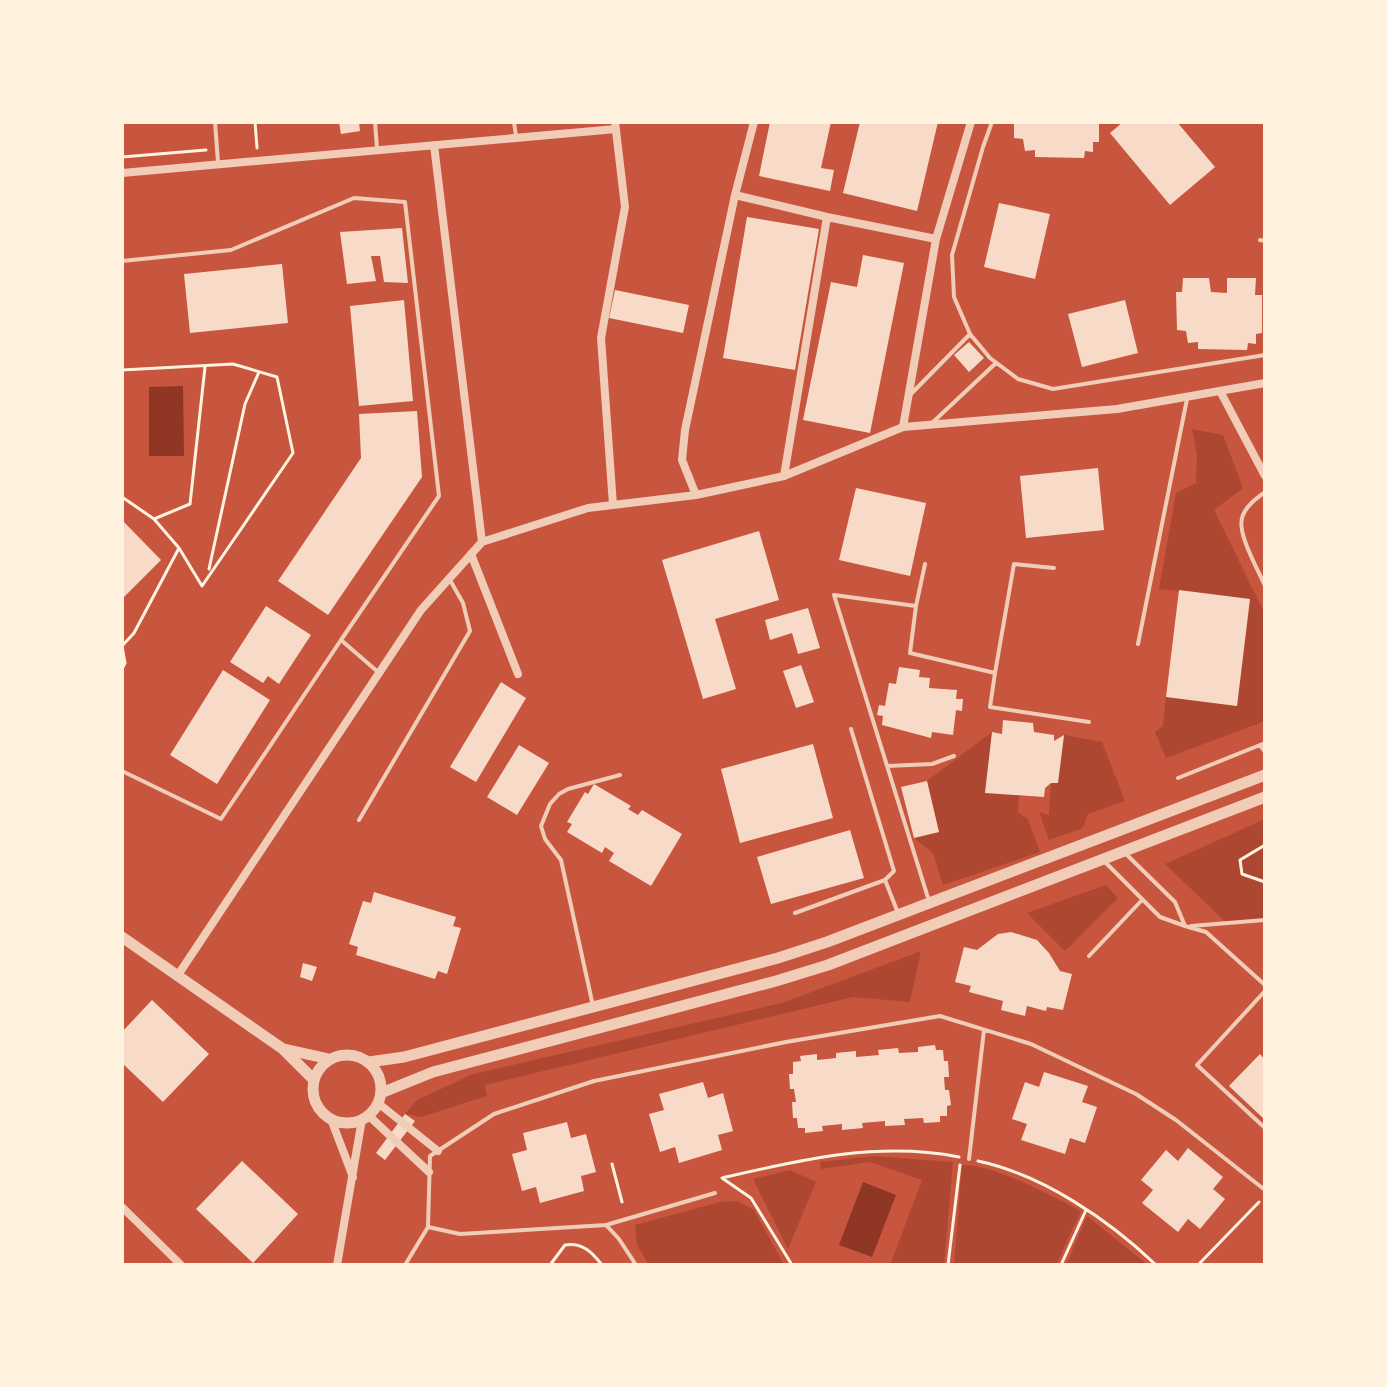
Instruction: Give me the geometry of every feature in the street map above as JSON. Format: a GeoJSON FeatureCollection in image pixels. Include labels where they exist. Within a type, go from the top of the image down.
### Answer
{"type":"FeatureCollection","features":[{"type":"Feature","properties":{"kind":"street"},"geometry":{"type":"LineString","coordinates":[[696,495],[682,460],[685,430],[735,195],[754,122]]}},
{"type":"Feature","properties":{"kind":"street"},"geometry":{"type":"LineString","coordinates":[[903,427],[936,239],[971,122]]}},
{"type":"Feature","properties":{"kind":"street"},"geometry":{"type":"LineString","coordinates":[[122,173],[516,138],[616,126],[625,207],[601,338],[613,505]]}},
{"type":"Feature","properties":{"kind":"street"},"geometry":{"type":"LineString","coordinates":[[434,145],[482,542]]}},
{"type":"Feature","properties":{"kind":"street"},"geometry":{"type":"LineString","coordinates":[[735,195],[936,239]]}},
{"type":"Feature","properties":{"kind":"street"},"geometry":{"type":"LineString","coordinates":[[784,476],[827,217]]}},
{"type":"Feature","properties":{"kind":"street"},"geometry":{"type":"LineString","coordinates":[[178,975],[421,610],[482,542],[588,508],[696,495],[784,476],[903,427],[1117,409],[1265,383]]}},
{"type":"Feature","properties":{"kind":"street"},"geometry":{"type":"LineString","coordinates":[[1220,391],[1265,476]]}},
{"type":"Feature","properties":{"kind":"street"},"geometry":{"type":"LineString","coordinates":[[471,554],[518,674]]}},
{"type":"Feature","properties":{"kind":"street"},"geometry":{"type":"LineString","coordinates":[[369,1062],[404,1057],[778,958],[899,916],[1265,775]]}},
{"type":"Feature","properties":{"kind":"street"},"geometry":{"type":"LineString","coordinates":[[337,1265],[365,1117],[379,1098],[433,1072],[815,969],[1265,797]]}},
{"type":"Feature","properties":{"kind":"street"},"geometry":{"type":"LineString","coordinates":[[122,937],[283,1049],[313,1079]]}},
{"type":"Feature","properties":{"kind":"street"},"geometry":{"type":"LineString","coordinates":[[283,1049],[329,1059]]}},
{"type":"Feature","properties":{"kind":"street"},"geometry":{"type":"LineString","coordinates":[[353,1178],[331,1119],[315,1102],[313,1079],[329,1059],[337,1056],[353,1055],[369,1062],[378,1075],[379,1098],[438,1151]]}},
{"type":"Feature","properties":{"kind":"street"},"geometry":{"type":"LineString","coordinates":[[331,1119],[347,1123],[365,1117]]}},
{"type":"Feature","properties":{"kind":"street"},"geometry":{"type":"LineString","coordinates":[[365,1117],[429,1172]]}},
{"type":"Feature","properties":{"kind":"street"},"geometry":{"type":"LineString","coordinates":[[122,1207],[181,1265]]}},
{"type":"Feature","properties":{"kind":"lane"},"geometry":{"type":"LineString","coordinates":[[215,122],[218,165]]}},
{"type":"Feature","properties":{"kind":"lane"},"geometry":{"type":"LineString","coordinates":[[375,122],[377,150]]}},
{"type":"Feature","properties":{"kind":"lane"},"geometry":{"type":"LineString","coordinates":[[514,122],[516,138]]}},
{"type":"Feature","properties":{"kind":"lane"},"geometry":{"type":"LineString","coordinates":[[992,122],[952,255],[954,297],[970,334],[996,363],[1018,379],[1053,389],[1265,355]]}},
{"type":"Feature","properties":{"kind":"lane"},"geometry":{"type":"LineString","coordinates":[[122,261],[231,250],[354,198],[405,202],[439,496],[221,819],[122,771]]}},
{"type":"Feature","properties":{"kind":"lane"},"geometry":{"type":"LineString","coordinates":[[910,395],[970,334]]}},
{"type":"Feature","properties":{"kind":"lane"},"geometry":{"type":"LineString","coordinates":[[931,423],[996,363]]}},
{"type":"Feature","properties":{"kind":"lane"},"geometry":{"type":"LineString","coordinates":[[1138,644],[1188,397]]}},
{"type":"Feature","properties":{"kind":"lane"},"geometry":{"type":"LineString","coordinates":[[1265,492],[1241,517],[1242,535],[1265,586]]}},
{"type":"Feature","properties":{"kind":"lane"},"geometry":{"type":"LineString","coordinates":[[925,564],[910,653],[995,673]]}},
{"type":"Feature","properties":{"kind":"lane"},"geometry":{"type":"LineString","coordinates":[[1054,568],[1014,564],[990,707],[1089,722]]}},
{"type":"Feature","properties":{"kind":"lane"},"geometry":{"type":"LineString","coordinates":[[359,820],[470,631],[463,603],[449,578]]}},
{"type":"Feature","properties":{"kind":"lane"},"geometry":{"type":"LineString","coordinates":[[916,606],[834,595],[930,904]]}},
{"type":"Feature","properties":{"kind":"lane"},"geometry":{"type":"LineString","coordinates":[[341,640],[379,672]]}},
{"type":"Feature","properties":{"kind":"lane"},"geometry":{"type":"LineString","coordinates":[[795,913],[885,880],[894,871],[851,729]]}},
{"type":"Feature","properties":{"kind":"lane"},"geometry":{"type":"LineString","coordinates":[[1178,778],[1263,744],[1265,752]]}},
{"type":"Feature","properties":{"kind":"lane"},"geometry":{"type":"LineString","coordinates":[[887,766],[932,764],[954,756]]}},
{"type":"Feature","properties":{"kind":"lane"},"geometry":{"type":"LineString","coordinates":[[594,1008],[561,860],[545,839],[541,826],[550,804],[559,794],[620,775]]}},
{"type":"Feature","properties":{"kind":"lane"},"geometry":{"type":"LineString","coordinates":[[1124,852],[1175,902],[1185,926]]}},
{"type":"Feature","properties":{"kind":"lane"},"geometry":{"type":"LineString","coordinates":[[1104,860],[1160,917],[1206,932],[1265,985]]}},
{"type":"Feature","properties":{"kind":"lane"},"geometry":{"type":"LineString","coordinates":[[885,880],[899,916]]}},
{"type":"Feature","properties":{"kind":"lane"},"geometry":{"type":"LineString","coordinates":[[1089,956],[1143,899]]}},
{"type":"Feature","properties":{"kind":"lane"},"geometry":{"type":"LineString","coordinates":[[1185,926],[1265,920]]}},
{"type":"Feature","properties":{"kind":"lane"},"geometry":{"type":"LineString","coordinates":[[1265,991],[1197,1065],[1265,1128]]}},
{"type":"Feature","properties":{"kind":"lane"},"geometry":{"type":"LineString","coordinates":[[405,1265],[428,1227],[430,1156],[494,1114],[594,1081],[786,1042],[940,1016],[1031,1044],[1136,1094],[1176,1120],[1265,1190]]}},
{"type":"Feature","properties":{"kind":"lane"},"geometry":{"type":"LineString","coordinates":[[969,1159],[984,1030]]}},
{"type":"Feature","properties":{"kind":"lane"},"geometry":{"type":"LineString","coordinates":[[428,1227],[460,1234],[606,1225],[715,1193]]}},
{"type":"Feature","properties":{"kind":"lane"},"geometry":{"type":"LineString","coordinates":[[606,1225],[636,1265]]}},
{"type":"Feature","properties":{"kind":"path"},"geometry":{"type":"LineString","coordinates":[[244,149],[257,148],[255,122]]}},
{"type":"Feature","properties":{"kind":"path"},"geometry":{"type":"LineString","coordinates":[[122,157],[217,150]]}},
{"type":"Feature","properties":{"kind":"path"},"geometry":{"type":"LineString","coordinates":[[122,370],[233,364],[277,377],[293,453],[202,586],[179,548],[154,519],[122,497]]}},
{"type":"Feature","properties":{"kind":"path"},"geometry":{"type":"LineString","coordinates":[[154,519],[190,504],[205,367]]}},
{"type":"Feature","properties":{"kind":"path"},"geometry":{"type":"LineString","coordinates":[[208,573],[245,404],[259,372]]}},
{"type":"Feature","properties":{"kind":"path"},"geometry":{"type":"LineString","coordinates":[[122,669],[125,663],[122,646],[134,633],[179,548]]}},
{"type":"Feature","properties":{"kind":"path"},"geometry":{"type":"LineString","coordinates":[[1265,845],[1240,860],[1242,874],[1265,882]]}},
{"type":"Feature","properties":{"kind":"path"},"geometry":{"type":"LineString","coordinates":[[792,1265],[751,1198],[722,1178],[851,1152],[931,1152],[989,1163],[1051,1189],[1086,1209],[1156,1265]]}},
{"type":"Feature","properties":{"kind":"path"},"geometry":{"type":"LineString","coordinates":[[948,1265],[961,1158]]}},
{"type":"Feature","properties":{"kind":"path"},"geometry":{"type":"LineString","coordinates":[[612,1164],[622,1202]]}},
{"type":"Feature","properties":{"kind":"path"},"geometry":{"type":"LineString","coordinates":[[1198,1265],[1259,1202]]}},
{"type":"Feature","properties":{"kind":"path"},"geometry":{"type":"LineString","coordinates":[[1061,1265],[1086,1209]]}},
{"type":"Feature","properties":{"kind":"path"},"geometry":{"type":"LineString","coordinates":[[550,1265],[565,1245],[574,1244],[585,1247],[602,1265]]}},
{"type":"Feature","properties":{"kind":"shaded area"},"geometry":{"type":"Polygon","coordinates":[[[183,386],[184,456],[149,456],[149,387],[183,386]]]}},
{"type":"Feature","properties":{"kind":"shaded area"},"geometry":{"type":"Polygon","coordinates":[[[1192,429],[1223,435],[1243,488],[1214,510],[1265,614],[1265,721],[1166,758],[1155,732],[1163,726],[1166,697],[1237,706],[1250,599],[1159,589],[1176,493],[1196,483],[1197,455],[1192,429]]]}},
{"type":"Feature","properties":{"kind":"shaded area"},"geometry":{"type":"Polygon","coordinates":[[[992,732],[985,792],[1019,795],[1018,812],[1028,819],[1040,852],[943,885],[933,853],[914,838],[939,832],[927,781],[992,732]]]}},
{"type":"Feature","properties":{"kind":"shaded area"},"geometry":{"type":"Polygon","coordinates":[[[1064,735],[1102,742],[1125,801],[1088,814],[1083,828],[1049,840],[1039,812],[1049,815],[1051,783],[1058,783],[1064,735]]]}},
{"type":"Feature","properties":{"kind":"shaded area"},"geometry":{"type":"Polygon","coordinates":[[[1265,819],[1265,919],[1229,925],[1165,864],[1265,819]]]}},
{"type":"Feature","properties":{"kind":"shaded area"},"geometry":{"type":"Polygon","coordinates":[[[1106,885],[1118,898],[1065,951],[1027,913],[1106,885]]]}},
{"type":"Feature","properties":{"kind":"shaded area"},"geometry":{"type":"Polygon","coordinates":[[[921,951],[910,1002],[853,997],[485,1085],[487,1096],[421,1117],[405,1114],[417,1100],[473,1074],[782,1003],[921,951]]]}},
{"type":"Feature","properties":{"kind":"shaded area"},"geometry":{"type":"Polygon","coordinates":[[[874,1156],[953,1162],[944,1265],[890,1265],[922,1180],[870,1162],[821,1169],[820,1162],[874,1156]]]}},
{"type":"Feature","properties":{"kind":"shaded area"},"geometry":{"type":"Polygon","coordinates":[[[962,1165],[1006,1175],[1081,1211],[1056,1265],[954,1265],[962,1165]]]}},
{"type":"Feature","properties":{"kind":"shaded area"},"geometry":{"type":"Polygon","coordinates":[[[790,1170],[816,1182],[788,1249],[753,1179],[790,1170]]]}},
{"type":"Feature","properties":{"kind":"shaded area"},"geometry":{"type":"Polygon","coordinates":[[[863,1182],[896,1195],[872,1257],[839,1245],[863,1182]]]}},
{"type":"Feature","properties":{"kind":"shaded area"},"geometry":{"type":"Polygon","coordinates":[[[737,1201],[754,1210],[784,1265],[649,1265],[637,1245],[635,1225],[720,1202],[737,1201]]]}},
{"type":"Feature","properties":{"kind":"shaded area"},"geometry":{"type":"Polygon","coordinates":[[[1087,1216],[1148,1265],[1066,1265],[1087,1216]]]}},
{"type":"Feature","properties":{"kind":"building"},"geometry":{"type":"Polygon","coordinates":[[[339,122],[359,122],[360,131],[341,134],[339,122]]]}},
{"type":"Feature","properties":{"kind":"building"},"geometry":{"type":"Polygon","coordinates":[[[770,122],[831,122],[821,168],[834,170],[830,191],[759,176],[770,122]]]}},
{"type":"Feature","properties":{"kind":"building"},"geometry":{"type":"Polygon","coordinates":[[[860,122],[938,122],[917,211],[843,193],[860,122]]]}},
{"type":"Feature","properties":{"kind":"building"},"geometry":{"type":"Polygon","coordinates":[[[1014,122],[1099,122],[1099,142],[1093,142],[1093,152],[1085,151],[1084,158],[1035,157],[1035,150],[1025,151],[1023,139],[1014,138],[1014,122]]]}},
{"type":"Feature","properties":{"kind":"building"},"geometry":{"type":"Polygon","coordinates":[[[1123,122],[1177,122],[1215,167],[1170,205],[1110,133],[1123,122]]]}},
{"type":"Feature","properties":{"kind":"building"},"geometry":{"type":"Polygon","coordinates":[[[999,203],[1050,214],[1035,279],[984,267],[999,203]]]}},
{"type":"Feature","properties":{"kind":"building"},"geometry":{"type":"Polygon","coordinates":[[[747,217],[819,229],[795,370],[723,358],[747,217]]]}},
{"type":"Feature","properties":{"kind":"building"},"geometry":{"type":"Polygon","coordinates":[[[402,228],[408,283],[384,282],[380,256],[371,256],[376,281],[347,284],[340,232],[402,228]]]}},
{"type":"Feature","properties":{"kind":"building"},"geometry":{"type":"Polygon","coordinates":[[[863,255],[904,263],[870,433],[803,420],[831,282],[857,287],[863,255]]]}},
{"type":"Feature","properties":{"kind":"building"},"geometry":{"type":"Polygon","coordinates":[[[282,264],[288,323],[190,333],[184,274],[282,264]]]}},
{"type":"Feature","properties":{"kind":"building"},"geometry":{"type":"Polygon","coordinates":[[[1183,278],[1209,278],[1211,292],[1227,293],[1227,278],[1256,278],[1255,295],[1262,295],[1262,333],[1256,334],[1256,344],[1248,343],[1247,350],[1198,349],[1198,342],[1188,343],[1186,331],[1177,330],[1176,292],[1182,292],[1183,278]]]}},
{"type":"Feature","properties":{"kind":"building"},"geometry":{"type":"Polygon","coordinates":[[[615,290],[689,305],[683,333],[609,318],[615,290]]]}},
{"type":"Feature","properties":{"kind":"building"},"geometry":{"type":"Polygon","coordinates":[[[404,300],[413,401],[359,406],[350,306],[404,300]]]}},
{"type":"Feature","properties":{"kind":"building"},"geometry":{"type":"Polygon","coordinates":[[[1125,300],[1138,353],[1082,367],[1068,314],[1125,300]]]}},
{"type":"Feature","properties":{"kind":"building"},"geometry":{"type":"Polygon","coordinates":[[[969,342],[984,358],[969,372],[954,355],[969,342]]]}},
{"type":"Feature","properties":{"kind":"building"},"geometry":{"type":"Polygon","coordinates":[[[417,411],[422,477],[328,615],[278,581],[361,458],[359,414],[417,411]]]}},
{"type":"Feature","properties":{"kind":"building"},"geometry":{"type":"Polygon","coordinates":[[[1098,468],[1104,530],[1026,538],[1020,476],[1098,468]]]}},
{"type":"Feature","properties":{"kind":"building"},"geometry":{"type":"Polygon","coordinates":[[[856,488],[926,503],[910,576],[839,560],[856,488]]]}},
{"type":"Feature","properties":{"kind":"building"},"geometry":{"type":"Polygon","coordinates":[[[122,520],[161,560],[122,599],[122,520]]]}},
{"type":"Feature","properties":{"kind":"building"},"geometry":{"type":"Polygon","coordinates":[[[759,531],[779,600],[715,619],[736,689],[703,699],[662,560],[759,531]]]}},
{"type":"Feature","properties":{"kind":"building"},"geometry":{"type":"Polygon","coordinates":[[[1179,590],[1250,599],[1237,706],[1166,697],[1179,590]]]}},
{"type":"Feature","properties":{"kind":"building"},"geometry":{"type":"Polygon","coordinates":[[[266,606],[311,635],[279,684],[268,676],[263,683],[230,662],[266,606]]]}},
{"type":"Feature","properties":{"kind":"building"},"geometry":{"type":"Polygon","coordinates":[[[808,608],[820,648],[798,654],[792,633],[770,640],[765,620],[808,608]]]}},
{"type":"Feature","properties":{"kind":"building"},"geometry":{"type":"Polygon","coordinates":[[[801,665],[814,702],[796,708],[783,671],[801,665]]]}},
{"type":"Feature","properties":{"kind":"building"},"geometry":{"type":"Polygon","coordinates":[[[899,667],[920,670],[919,677],[930,678],[929,688],[957,690],[956,699],[963,699],[962,711],[956,710],[953,735],[932,732],[931,738],[882,725],[883,716],[877,715],[879,705],[885,706],[889,683],[896,684],[899,667]]]}},
{"type":"Feature","properties":{"kind":"building"},"geometry":{"type":"Polygon","coordinates":[[[223,670],[270,700],[217,784],[170,755],[223,670]]]}},
{"type":"Feature","properties":{"kind":"building"},"geometry":{"type":"Polygon","coordinates":[[[501,682],[526,698],[476,782],[450,767],[501,682]]]}},
{"type":"Feature","properties":{"kind":"building"},"geometry":{"type":"Polygon","coordinates":[[[1003,720],[1033,723],[1034,732],[1054,735],[1054,741],[1064,735],[1058,783],[1051,783],[1045,788],[1044,797],[985,793],[992,732],[1002,734],[1003,720]]]}},
{"type":"Feature","properties":{"kind":"building"},"geometry":{"type":"Polygon","coordinates":[[[813,744],[833,818],[740,843],[721,769],[813,744]]]}},
{"type":"Feature","properties":{"kind":"building"},"geometry":{"type":"Polygon","coordinates":[[[519,745],[549,763],[517,815],[487,797],[519,745]]]}},
{"type":"Feature","properties":{"kind":"building"},"geometry":{"type":"Polygon","coordinates":[[[927,781],[939,832],[914,838],[901,787],[927,781]]]}},
{"type":"Feature","properties":{"kind":"building"},"geometry":{"type":"Polygon","coordinates":[[[594,784],[631,806],[628,809],[638,815],[642,810],[682,834],[651,886],[609,861],[614,853],[605,847],[602,853],[567,832],[572,824],[567,822],[585,792],[588,794],[594,784]]]}},
{"type":"Feature","properties":{"kind":"building"},"geometry":{"type":"Polygon","coordinates":[[[850,830],[864,878],[771,904],[757,857],[850,830]]]}},
{"type":"Feature","properties":{"kind":"building"},"geometry":{"type":"Polygon","coordinates":[[[374,892],[456,917],[453,926],[461,928],[447,974],[438,971],[435,979],[356,955],[358,947],[349,944],[363,901],[371,903],[374,892]]]}},
{"type":"Feature","properties":{"kind":"building"},"geometry":{"type":"Polygon","coordinates":[[[1011,932],[1037,940],[1060,971],[1072,974],[1063,1010],[1047,1007],[1046,1011],[1027,1006],[1025,1016],[1001,1010],[1003,1001],[969,992],[971,986],[955,982],[964,947],[977,950],[998,934],[1011,932]]]}},
{"type":"Feature","properties":{"kind":"building"},"geometry":{"type":"Polygon","coordinates":[[[303,963],[317,967],[312,981],[300,977],[303,963]]]}},
{"type":"Feature","properties":{"kind":"building"},"geometry":{"type":"Polygon","coordinates":[[[152,1000],[209,1054],[163,1102],[122,1063],[122,1032],[152,1000]]]}},
{"type":"Feature","properties":{"kind":"building"},"geometry":{"type":"Polygon","coordinates":[[[935,1045],[936,1050],[943,1050],[944,1061],[948,1061],[949,1077],[944,1077],[951,1105],[947,1106],[947,1116],[940,1116],[940,1122],[924,1123],[923,1118],[904,1119],[905,1125],[885,1126],[885,1121],[862,1123],[863,1128],[842,1130],[842,1124],[822,1126],[823,1131],[805,1133],[805,1128],[798,1128],[797,1118],[793,1118],[792,1102],[796,1102],[794,1089],[790,1089],[789,1074],[793,1074],[793,1062],[801,1061],[800,1056],[817,1054],[817,1060],[836,1058],[836,1053],[856,1051],[856,1057],[879,1055],[878,1050],[898,1048],[899,1053],[918,1052],[918,1047],[935,1045]]]}},
{"type":"Feature","properties":{"kind":"building"},"geometry":{"type":"Polygon","coordinates":[[[1260,1054],[1265,1060],[1265,1120],[1229,1086],[1260,1054]]]}},
{"type":"Feature","properties":{"kind":"building"},"geometry":{"type":"Polygon","coordinates":[[[1044,1072],[1088,1086],[1082,1102],[1097,1107],[1085,1143],[1070,1138],[1065,1154],[1021,1140],[1027,1124],[1012,1119],[1025,1082],[1039,1087],[1044,1072]]]}},
{"type":"Feature","properties":{"kind":"building"},"geometry":{"type":"Polygon","coordinates":[[[703,1082],[708,1098],[723,1093],[733,1131],[718,1135],[722,1150],[679,1163],[675,1147],[660,1152],[649,1114],[664,1110],[659,1094],[703,1082]]]}},
{"type":"Feature","properties":{"kind":"building"},"geometry":{"type":"Polygon","coordinates":[[[405,1114],[415,1121],[385,1160],[376,1153],[405,1114]]]}},
{"type":"Feature","properties":{"kind":"building"},"geometry":{"type":"Polygon","coordinates":[[[567,1122],[571,1138],[586,1134],[596,1172],[581,1176],[584,1191],[540,1203],[536,1187],[522,1191],[512,1154],[527,1150],[523,1133],[567,1122]]]}},
{"type":"Feature","properties":{"kind":"building"},"geometry":{"type":"Polygon","coordinates":[[[1188,1148],[1223,1177],[1213,1189],[1225,1199],[1200,1229],[1188,1219],[1178,1232],[1142,1203],[1153,1190],[1141,1180],[1166,1150],[1178,1161],[1188,1148]]]}},
{"type":"Feature","properties":{"kind":"building"},"geometry":{"type":"Polygon","coordinates":[[[242,1161],[298,1214],[253,1263],[196,1209],[242,1161]]]}}]}
